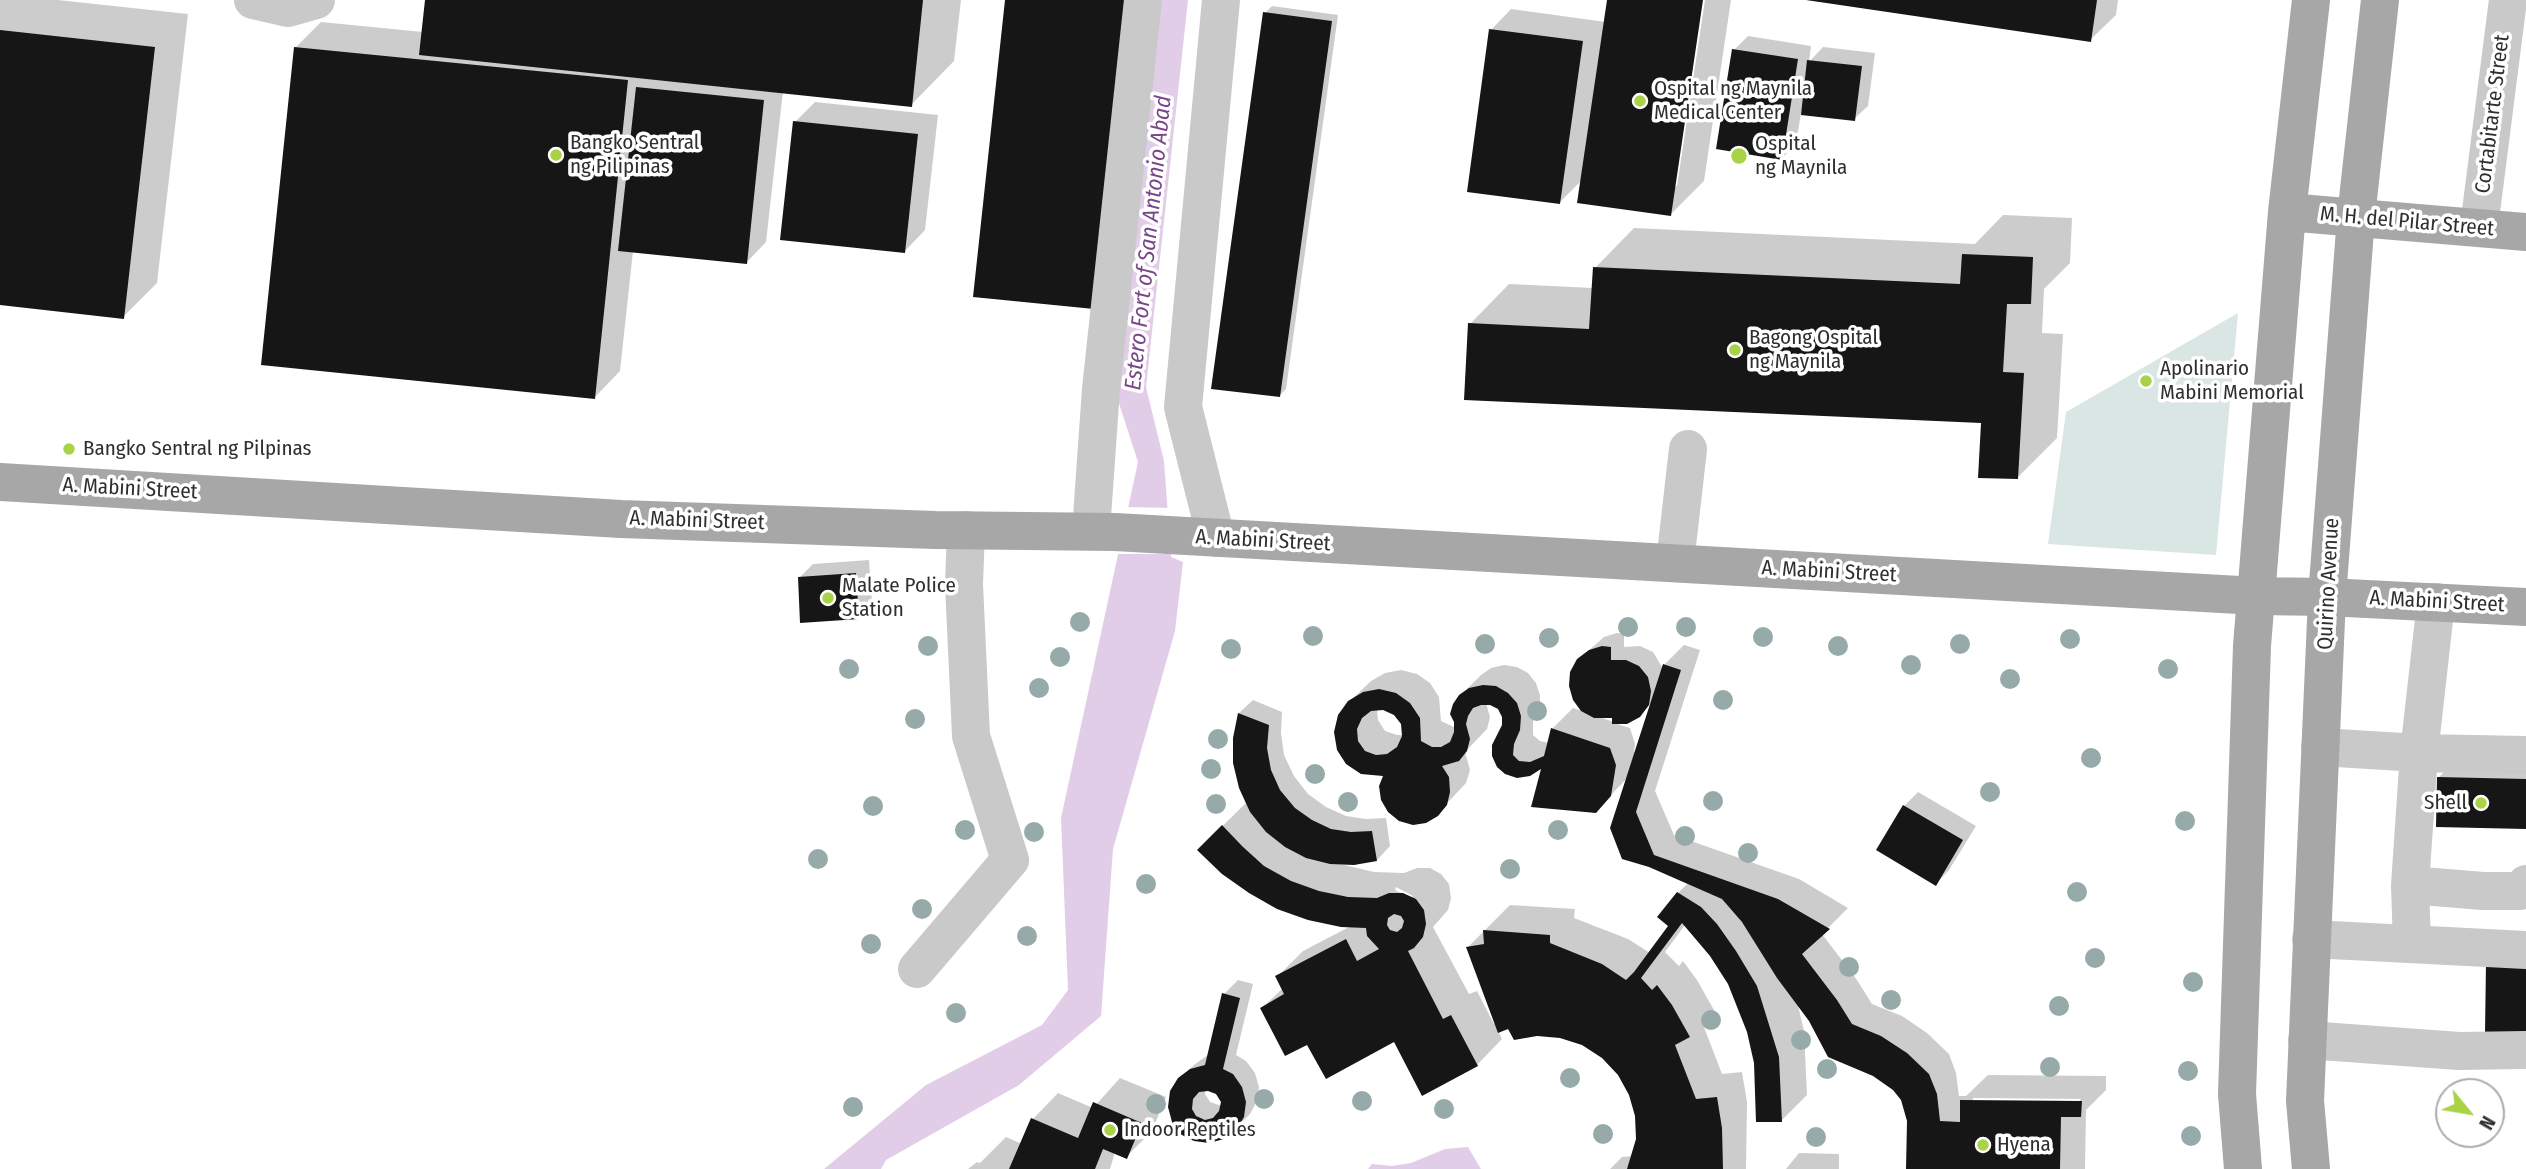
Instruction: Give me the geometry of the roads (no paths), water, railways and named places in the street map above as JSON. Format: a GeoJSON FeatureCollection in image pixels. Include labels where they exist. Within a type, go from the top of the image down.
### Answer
{"type":"FeatureCollection","features":[{"type":"Feature","properties":{"kind":"main road"},"geometry":{"type":"LineString","coordinates":[[2243,1169],[2237,1094],[2252,646],[2287,212],[2311,0]]}},
{"type":"Feature","properties":{"kind":"main road","name":"Quirino Avenue"},"geometry":{"type":"LineString","coordinates":[[2311,1169],[2305,1101],[2327,597],[2356,217],[2380,0]]}},
{"type":"Feature","properties":{"kind":"main road","name":"M. H. del Pilar Street"},"geometry":{"type":"LineString","coordinates":[[2287,212],[2526,232]]}},
{"type":"Feature","properties":{"kind":"main road","name":"A. Mabini Street"},"geometry":{"type":"LineString","coordinates":[[0,482],[621,519],[966,530],[1103,531],[2257,596],[2526,607]]}},
{"type":"Feature","properties":{"kind":"street"},"geometry":{"type":"LineString","coordinates":[[253,0],[288,8],[316,0]]}},
{"type":"Feature","properties":{"kind":"street"},"geometry":{"type":"LineString","coordinates":[[1103,531],[1101,389],[1143,0]]}},
{"type":"Feature","properties":{"kind":"street"},"geometry":{"type":"LineString","coordinates":[[1216,538],[1182,407],[1221,0]]}},
{"type":"Feature","properties":{"kind":"street","name":"Cortabitarte Street"},"geometry":{"type":"LineString","coordinates":[[2479,227],[2508,0]]}},
{"type":"Feature","properties":{"kind":"street"},"geometry":{"type":"LineString","coordinates":[[1675,563],[1688,449]]}},
{"type":"Feature","properties":{"kind":"street"},"geometry":{"type":"LineString","coordinates":[[917,969],[1010,860],[971,736],[964,584],[966,530]]}},
{"type":"Feature","properties":{"kind":"street"},"geometry":{"type":"LineString","coordinates":[[2412,944],[2410,885],[2420,753],[2436,602]]}},
{"type":"Feature","properties":{"kind":"street"},"geometry":{"type":"LineString","coordinates":[[2320,747],[2420,753],[2526,755]]}},
{"type":"Feature","properties":{"kind":"street"},"geometry":{"type":"LineString","coordinates":[[2410,885],[2521,891],[2526,884]]}},
{"type":"Feature","properties":{"kind":"street"},"geometry":{"type":"LineString","coordinates":[[2311,939],[2526,950]]}},
{"type":"Feature","properties":{"kind":"street"},"geometry":{"type":"LineString","coordinates":[[2307,1040],[2459,1051],[2526,1050]]}},
{"type":"Feature","properties":{"kind":"water","name":"Estero Fort of San Antonio Abad"},"geometry":{"type":"Polygon","coordinates":[[[1156,0],[1188,0],[1146,387],[1164,461],[1171,557],[1183,562],[1175,631],[1113,849],[1101,1016],[1019,1085],[886,1160],[881,1169],[824,1169],[926,1085],[1042,1025],[1068,990],[1061,818],[1138,462],[1115,391],[1156,0]]]}},
{"type":"Feature","properties":{"kind":"water"},"geometry":{"type":"Polygon","coordinates":[[[1468,1147],[1481,1169],[1368,1169],[1372,1164],[1392,1166],[1411,1163],[1445,1149],[1468,1147]]]}},
{"type":"Feature","properties":{"kind":"place","name":"Ospital ng Maynila Medical Center"},"geometry":{"type":"Point","coordinates":[1640,101]}},
{"type":"Feature","properties":{"kind":"place","name":"Bangko Sentral ng Pilipinas"},"geometry":{"type":"Point","coordinates":[556,155]}},
{"type":"Feature","properties":{"kind":"place","name":"Ospital ng Maynila"},"geometry":{"type":"Point","coordinates":[1739,156]}},
{"type":"Feature","properties":{"kind":"place","name":"Bagong Ospital ng Maynila"},"geometry":{"type":"Point","coordinates":[1735,350]}},
{"type":"Feature","properties":{"kind":"place","name":"Apolinario Mabini Memorial"},"geometry":{"type":"Point","coordinates":[2146,381]}},
{"type":"Feature","properties":{"kind":"place","name":"Bangko Sentral ng Pilpinas"},"geometry":{"type":"Point","coordinates":[69,449]}},
{"type":"Feature","properties":{"kind":"place","name":"Malate Police Station"},"geometry":{"type":"Point","coordinates":[828,598]}},
{"type":"Feature","properties":{"kind":"place","name":"Shell"},"geometry":{"type":"Point","coordinates":[2481,803]}},
{"type":"Feature","properties":{"kind":"place","name":"Indoor Reptiles"},"geometry":{"type":"Point","coordinates":[1110,1130]}},
{"type":"Feature","properties":{"kind":"place","name":"Hyena"},"geometry":{"type":"Point","coordinates":[1983,1145]}}]}
